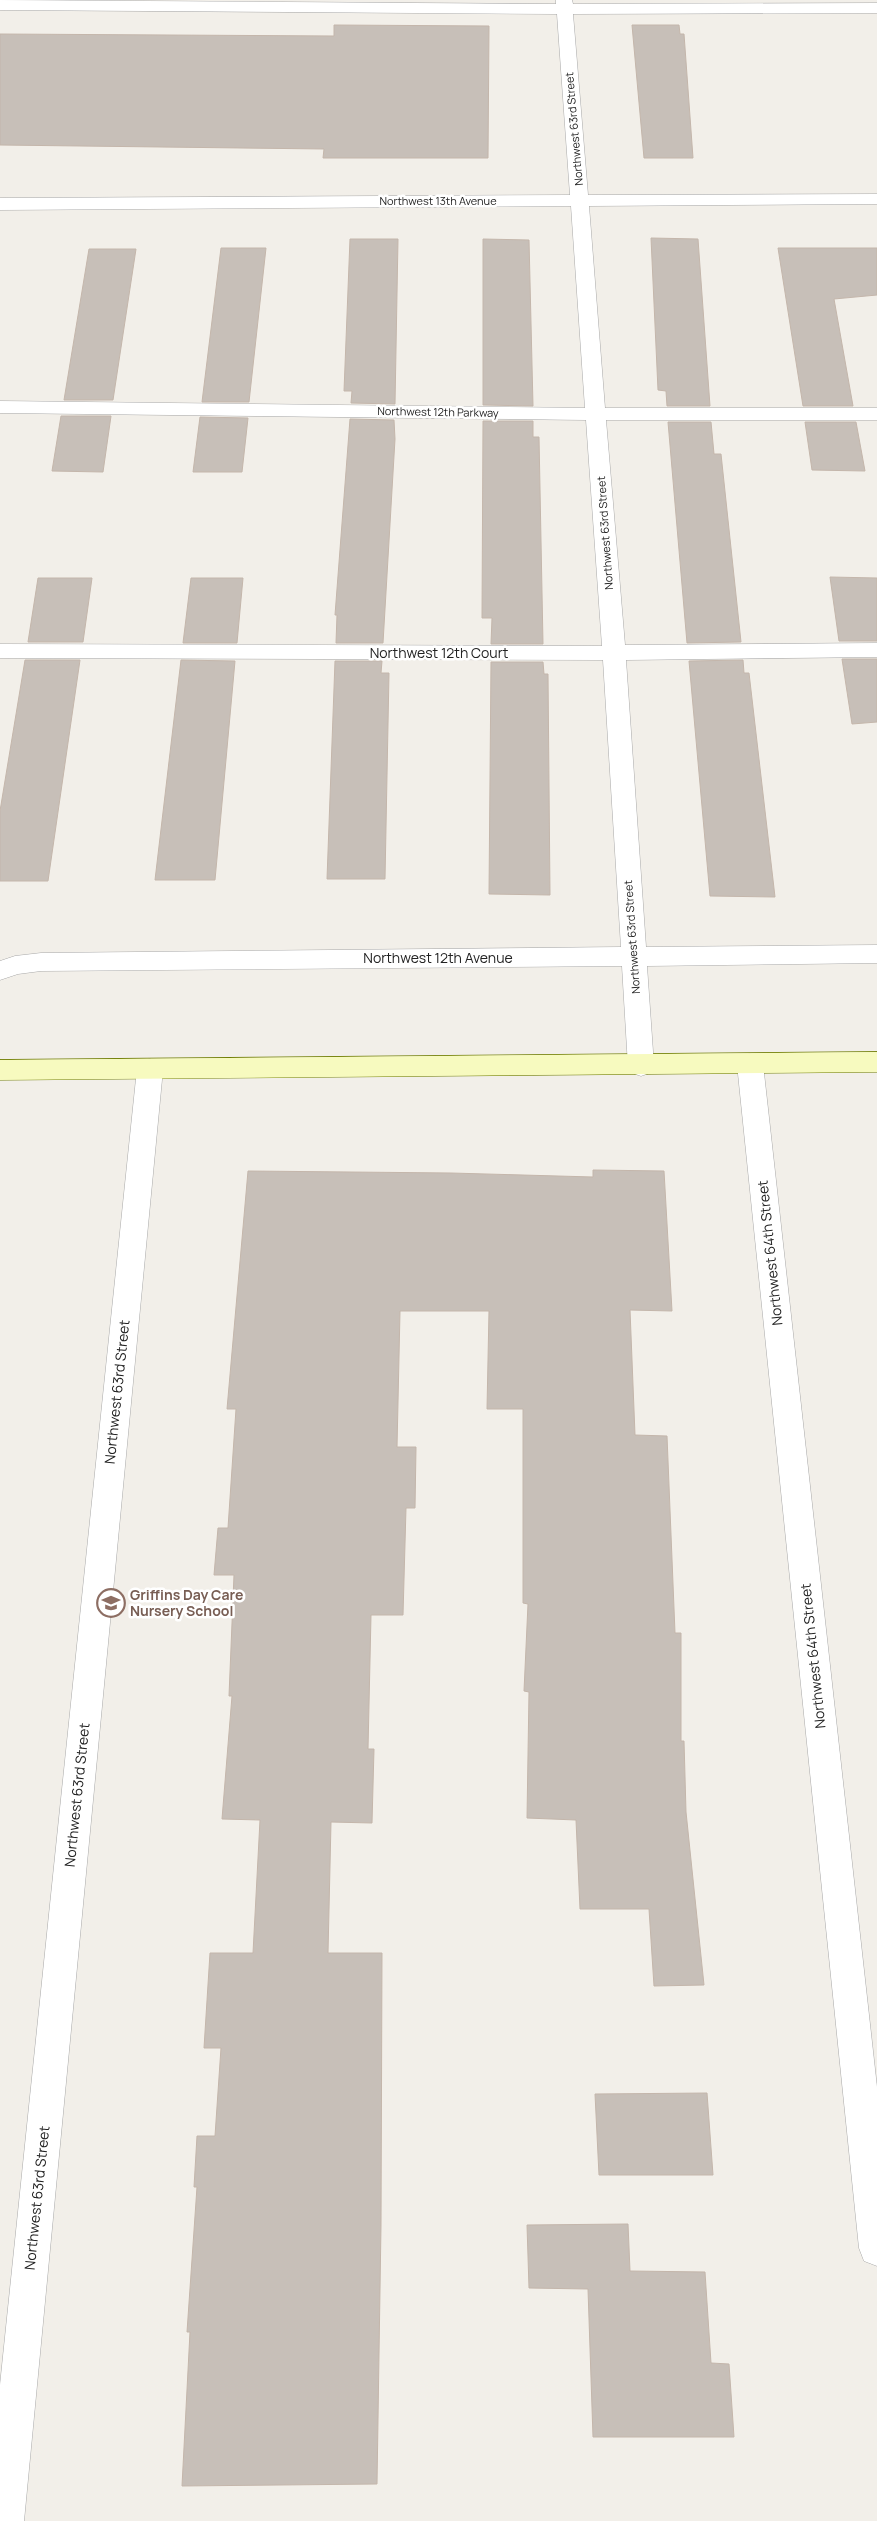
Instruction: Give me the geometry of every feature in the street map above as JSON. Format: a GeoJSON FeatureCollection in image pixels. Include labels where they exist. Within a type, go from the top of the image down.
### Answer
{"type":"FeatureCollection","features":[{"type":"Feature","properties":{"kind":"main road"},"geometry":{"type":"LineString","coordinates":[[0,1070],[641,1066],[877,1062]]}},
{"type":"Feature","properties":{"kind":"street"},"geometry":{"type":"LineString","coordinates":[[0,5],[564,4],[877,8]]}},
{"type":"Feature","properties":{"kind":"street","name":"Northwest 63rd Street"},"geometry":{"type":"LineString","coordinates":[[564,4],[614,653],[641,1066]]}},
{"type":"Feature","properties":{"kind":"street","name":"Northwest 13th Avenue"},"geometry":{"type":"LineString","coordinates":[[0,204],[877,199]]}},
{"type":"Feature","properties":{"kind":"street","name":"Northwest 12th Parkway"},"geometry":{"type":"LineString","coordinates":[[0,407],[596,414],[877,414]]}},
{"type":"Feature","properties":{"kind":"street","name":"Northwest 12th Court"},"geometry":{"type":"LineString","coordinates":[[0,651],[614,653],[877,650]]}},
{"type":"Feature","properties":{"kind":"street","name":"Northwest 12th Avenue"},"geometry":{"type":"LineString","coordinates":[[0,971],[14,965],[41,962],[877,954]]}},
{"type":"Feature","properties":{"kind":"street","name":"Northwest 64th Street"},"geometry":{"type":"LineString","coordinates":[[750,1064],[877,2248]]}},
{"type":"Feature","properties":{"kind":"street","name":"Northwest 63rd Street"},"geometry":{"type":"LineString","coordinates":[[5,2521],[150,1069]]}},
{"type":"Feature","properties":{"kind":"building"},"geometry":{"type":"Polygon","coordinates":[[[334,25],[489,26],[488,158],[323,158],[324,149],[0,145],[0,34],[334,36],[334,25]]]}},
{"type":"Feature","properties":{"kind":"building"},"geometry":{"type":"Polygon","coordinates":[[[632,25],[679,25],[680,34],[684,34],[693,158],[644,158],[632,25]]]}},
{"type":"Feature","properties":{"kind":"building"},"geometry":{"type":"Polygon","coordinates":[[[651,238],[698,239],[710,406],[667,406],[666,391],[658,390],[651,238]]]}},
{"type":"Feature","properties":{"kind":"building"},"geometry":{"type":"Polygon","coordinates":[[[350,239],[398,239],[395,404],[351,403],[352,391],[344,391],[350,239]]]}},
{"type":"Feature","properties":{"kind":"building"},"geometry":{"type":"Polygon","coordinates":[[[483,239],[529,240],[533,406],[483,405],[483,239]]]}},
{"type":"Feature","properties":{"kind":"building"},"geometry":{"type":"Polygon","coordinates":[[[221,248],[266,248],[249,402],[202,402],[221,248]]]}},
{"type":"Feature","properties":{"kind":"building"},"geometry":{"type":"Polygon","coordinates":[[[778,248],[877,248],[877,295],[834,299],[853,406],[803,406],[778,248]]]}},
{"type":"Feature","properties":{"kind":"building"},"geometry":{"type":"Polygon","coordinates":[[[89,249],[136,249],[113,400],[64,400],[89,249]]]}},
{"type":"Feature","properties":{"kind":"building"},"geometry":{"type":"Polygon","coordinates":[[[61,416],[111,416],[103,472],[52,471],[61,416]]]}},
{"type":"Feature","properties":{"kind":"building"},"geometry":{"type":"Polygon","coordinates":[[[200,417],[248,418],[242,472],[193,472],[200,417]]]}},
{"type":"Feature","properties":{"kind":"building"},"geometry":{"type":"Polygon","coordinates":[[[350,419],[394,420],[395,439],[383,643],[336,643],[337,615],[335,615],[350,419]]]}},
{"type":"Feature","properties":{"kind":"building"},"geometry":{"type":"Polygon","coordinates":[[[483,421],[533,421],[533,437],[539,437],[543,644],[491,644],[492,618],[482,618],[483,421]]]}},
{"type":"Feature","properties":{"kind":"building"},"geometry":{"type":"Polygon","coordinates":[[[668,422],[711,422],[714,454],[721,454],[741,642],[687,643],[668,422]]]}},
{"type":"Feature","properties":{"kind":"building"},"geometry":{"type":"Polygon","coordinates":[[[805,422],[856,422],[865,471],[812,470],[805,422]]]}},
{"type":"Feature","properties":{"kind":"building"},"geometry":{"type":"Polygon","coordinates":[[[830,577],[877,578],[877,641],[839,641],[830,577]]]}},
{"type":"Feature","properties":{"kind":"building"},"geometry":{"type":"Polygon","coordinates":[[[38,578],[92,578],[83,642],[28,642],[38,578]]]}},
{"type":"Feature","properties":{"kind":"building"},"geometry":{"type":"Polygon","coordinates":[[[191,578],[243,578],[237,643],[183,643],[191,578]]]}},
{"type":"Feature","properties":{"kind":"building"},"geometry":{"type":"Polygon","coordinates":[[[842,659],[877,659],[877,722],[852,724],[842,659]]]}},
{"type":"Feature","properties":{"kind":"building"},"geometry":{"type":"Polygon","coordinates":[[[25,660],[80,660],[48,881],[0,881],[0,811],[25,660]]]}},
{"type":"Feature","properties":{"kind":"building"},"geometry":{"type":"Polygon","coordinates":[[[181,660],[235,661],[215,880],[155,880],[181,660]]]}},
{"type":"Feature","properties":{"kind":"building"},"geometry":{"type":"Polygon","coordinates":[[[743,660],[744,673],[749,673],[775,897],[710,896],[689,661],[743,660]]]}},
{"type":"Feature","properties":{"kind":"building"},"geometry":{"type":"Polygon","coordinates":[[[335,661],[382,661],[381,673],[389,673],[385,879],[327,879],[335,661]]]}},
{"type":"Feature","properties":{"kind":"building"},"geometry":{"type":"Polygon","coordinates":[[[491,662],[543,662],[544,674],[548,674],[550,895],[489,894],[491,662]]]}},
{"type":"Feature","properties":{"kind":"building"},"geometry":{"type":"Polygon","coordinates":[[[593,1170],[664,1171],[672,1311],[630,1310],[635,1435],[667,1436],[675,1633],[681,1633],[681,1741],[684,1741],[686,1812],[704,1985],[654,1986],[649,1909],[580,1909],[576,1820],[527,1818],[529,1692],[524,1691],[528,1604],[523,1603],[523,1409],[487,1409],[489,1311],[400,1311],[397,1447],[416,1447],[415,1508],[406,1508],[403,1615],[371,1615],[368,1749],[374,1749],[372,1823],[331,1822],[328,1953],[382,1953],[381,2225],[377,2484],[182,2486],[190,2332],[187,2332],[197,2187],[194,2187],[197,2136],[215,2136],[221,2048],[204,2048],[210,1953],[253,1953],[260,1820],[222,1819],[232,1696],[229,1696],[234,1575],[214,1575],[218,1528],[228,1528],[236,1409],[227,1409],[248,1171],[451,1173],[593,1177],[593,1170]]]}},
{"type":"Feature","properties":{"kind":"building"},"geometry":{"type":"Polygon","coordinates":[[[707,2093],[713,2175],[599,2175],[595,2094],[707,2093]]]}},
{"type":"Feature","properties":{"kind":"building"},"geometry":{"type":"Polygon","coordinates":[[[628,2224],[630,2271],[705,2272],[711,2363],[729,2364],[734,2437],[593,2437],[588,2289],[529,2288],[527,2225],[628,2224]]]}},
{"type":"Feature","properties":{"kind":"place","name":"Griffins Day Care Nursery School"},"geometry":{"type":"Point","coordinates":[111,1603]}}]}
